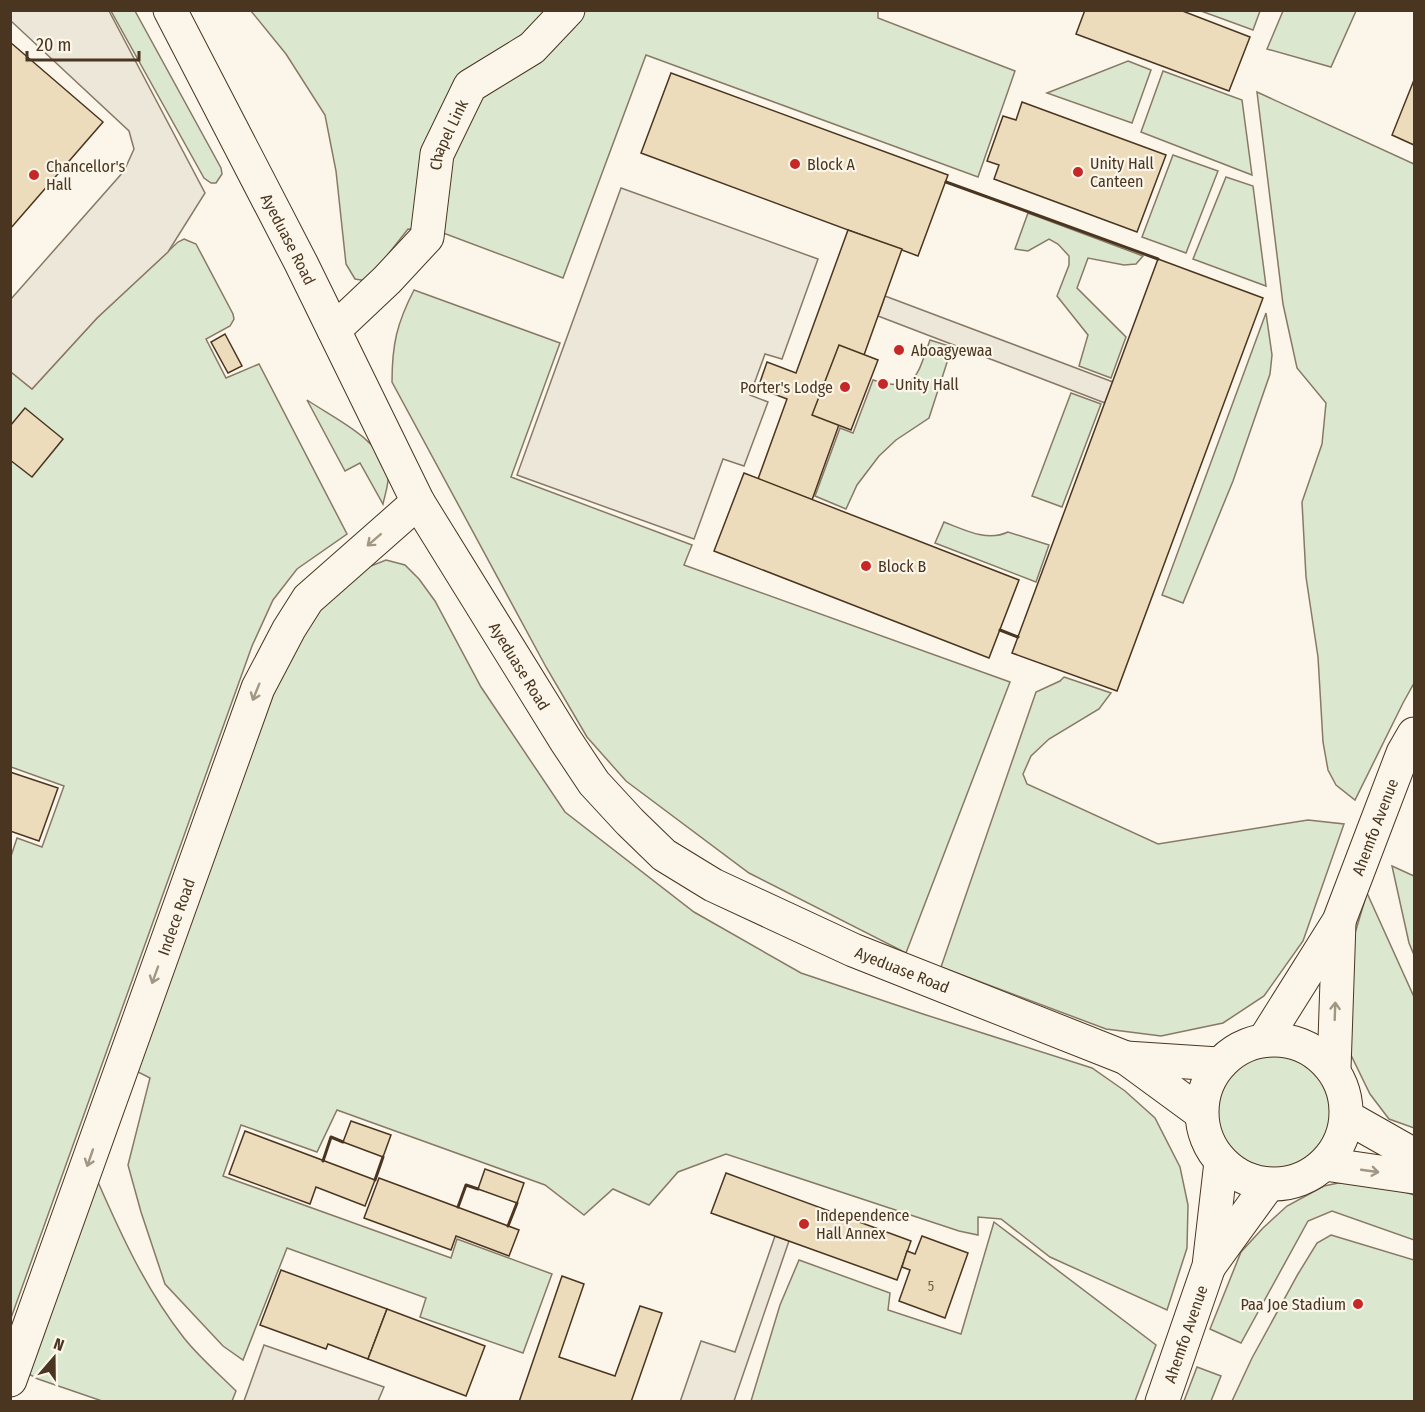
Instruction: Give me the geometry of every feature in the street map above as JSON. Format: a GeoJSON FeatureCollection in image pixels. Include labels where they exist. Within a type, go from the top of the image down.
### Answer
{"type":"FeatureCollection","features":[{"type":"Feature","properties":{"kind":"street","name":"Ayeduase Road"},"geometry":{"type":"LineString","coordinates":[[170,10],[302,263],[418,502],[566,741],[594,783],[630,822],[664,855],[713,885],[853,950],[1126,1058],[1201,1113]]}},
{"type":"Feature","properties":{"kind":"street","name":"Chapel Link"},"geometry":{"type":"LineString","coordinates":[[333,330],[387,280],[427,237],[437,154],[470,86],[532,48],[568,10]]}},
{"type":"Feature","properties":{"kind":"street","name":"Indece Road"},"geometry":{"type":"LineString","coordinates":[[10,1380],[258,688],[288,628],[308,599],[418,502]]}},
{"type":"Feature","properties":{"kind":"street","name":"Ahemfo Avenue"},"geometry":{"type":"LineString","coordinates":[[1265,1039],[1339,921],[1403,753],[1414,734]]}},
{"type":"Feature","properties":{"kind":"street","name":"Ahemfo Avenue"},"geometry":{"type":"LineString","coordinates":[[1334,1069],[1339,921]]}},
{"type":"Feature","properties":{"kind":"street"},"geometry":{"type":"LineString","coordinates":[[1265,1039],[1292,1041],[1316,1051],[1334,1069],[1344,1092],[1347,1117],[1341,1143],[1325,1164],[1299,1180],[1268,1185],[1242,1178],[1221,1162],[1206,1139],[1201,1113],[1205,1087],[1218,1064],[1240,1047],[1265,1039]]}},
{"type":"Feature","properties":{"kind":"street","name":"Ayeduase Road"},"geometry":{"type":"LineString","coordinates":[[1126,1058],[1218,1064]]}},
{"type":"Feature","properties":{"kind":"street"},"geometry":{"type":"LineString","coordinates":[[1347,1117],[1414,1155]]}},
{"type":"Feature","properties":{"kind":"street","name":"Ahemfo Avenue"},"geometry":{"type":"LineString","coordinates":[[1162,1401],[1209,1266],[1221,1162]]}},
{"type":"Feature","properties":{"kind":"street"},"geometry":{"type":"LineString","coordinates":[[1325,1164],[1414,1177]]}},
{"type":"Feature","properties":{"kind":"street","name":"Ahemfo Avenue"},"geometry":{"type":"LineString","coordinates":[[1209,1266],[1268,1185]]}},
{"type":"Feature","properties":{"kind":"green space"},"geometry":{"type":"Polygon","coordinates":[[[111,11],[135,11],[221,168],[222,174],[216,183],[211,183],[204,178],[111,11]]]}},
{"type":"Feature","properties":{"kind":"green space"},"geometry":{"type":"Polygon","coordinates":[[[251,11],[878,11],[878,18],[1015,71],[978,177],[646,55],[563,278],[438,231],[408,229],[367,281],[355,279],[346,264],[336,171],[325,115],[286,54],[251,11]]]}},
{"type":"Feature","properties":{"kind":"green space"},"geometry":{"type":"Polygon","coordinates":[[[1201,11],[1260,11],[1253,30],[1201,11]]]}},
{"type":"Feature","properties":{"kind":"green space"},"geometry":{"type":"Polygon","coordinates":[[[1283,11],[1356,11],[1331,67],[1267,49],[1283,11]]]}},
{"type":"Feature","properties":{"kind":"green space"},"geometry":{"type":"Polygon","coordinates":[[[1128,61],[1151,70],[1132,123],[1047,93],[1128,61]]]}},
{"type":"Feature","properties":{"kind":"green space"},"geometry":{"type":"Polygon","coordinates":[[[1163,71],[1242,100],[1252,175],[1141,132],[1163,71]]]}},
{"type":"Feature","properties":{"kind":"green space"},"geometry":{"type":"Polygon","coordinates":[[[1257,92],[1414,164],[1414,683],[1355,800],[1336,785],[1328,770],[1323,742],[1318,657],[1306,577],[1302,502],[1322,444],[1326,403],[1297,368],[1283,304],[1257,92]]]}},
{"type":"Feature","properties":{"kind":"green space"},"geometry":{"type":"Polygon","coordinates":[[[1173,155],[1218,171],[1186,253],[1142,237],[1173,155]]]}},
{"type":"Feature","properties":{"kind":"green space"},"geometry":{"type":"Polygon","coordinates":[[[1226,177],[1253,186],[1266,286],[1193,259],[1226,177]]]}},
{"type":"Feature","properties":{"kind":"green space"},"geometry":{"type":"Polygon","coordinates":[[[1028,213],[1143,256],[1136,264],[1124,265],[1088,258],[1077,288],[1126,337],[1111,378],[1079,366],[1088,335],[1057,296],[1069,265],[1069,256],[1058,244],[1049,239],[1028,251],[1015,249],[1028,213]]]}},
{"type":"Feature","properties":{"kind":"green space"},"geometry":{"type":"Polygon","coordinates":[[[184,239],[196,244],[233,314],[234,319],[230,326],[206,339],[226,378],[259,364],[347,534],[297,569],[273,600],[252,646],[11,1318],[11,856],[17,838],[42,847],[64,786],[11,767],[11,372],[32,389],[97,318],[178,242],[184,239]]]}},
{"type":"Feature","properties":{"kind":"green space"},"geometry":{"type":"Polygon","coordinates":[[[414,290],[560,343],[511,477],[692,545],[684,565],[1010,682],[906,953],[749,873],[626,781],[587,737],[546,667],[392,382],[397,334],[403,313],[414,290]]]}},
{"type":"Feature","properties":{"kind":"green space"},"geometry":{"type":"Polygon","coordinates":[[[1266,313],[1272,355],[1270,374],[1233,481],[1183,603],[1162,595],[1266,313]]]}},
{"type":"Feature","properties":{"kind":"green space"},"geometry":{"type":"Polygon","coordinates":[[[930,340],[952,347],[929,418],[896,440],[879,456],[857,485],[846,509],[815,496],[840,428],[853,433],[873,380],[899,385],[907,383],[918,372],[930,340]]]}},
{"type":"Feature","properties":{"kind":"green space"},"geometry":{"type":"Polygon","coordinates":[[[1071,393],[1101,404],[1062,507],[1032,496],[1071,393]]]}},
{"type":"Feature","properties":{"kind":"green space"},"geometry":{"type":"Polygon","coordinates":[[[307,400],[354,430],[383,459],[388,471],[388,483],[383,504],[360,463],[345,471],[307,400]]]}},
{"type":"Feature","properties":{"kind":"green space"},"geometry":{"type":"Polygon","coordinates":[[[944,522],[976,534],[992,536],[1008,532],[1049,545],[1036,582],[935,543],[944,522]]]}},
{"type":"Feature","properties":{"kind":"green space"},"geometry":{"type":"Polygon","coordinates":[[[386,560],[405,565],[435,601],[481,687],[565,812],[694,912],[801,973],[1092,1068],[1125,1091],[1155,1118],[1180,1167],[1188,1205],[1187,1248],[1167,1310],[1050,1257],[1001,1219],[978,1217],[978,1235],[959,1231],[726,1154],[678,1172],[649,1205],[613,1189],[584,1215],[545,1185],[337,1110],[317,1152],[241,1125],[223,1176],[451,1258],[457,1239],[552,1274],[523,1353],[420,1317],[426,1298],[287,1248],[243,1360],[223,1346],[165,1284],[141,1212],[128,1165],[150,1078],[136,1071],[286,651],[343,577],[386,560]]]}},
{"type":"Feature","properties":{"kind":"green space"},"geometry":{"type":"Polygon","coordinates":[[[1064,677],[1111,693],[1099,709],[1049,739],[1031,756],[1023,774],[1027,784],[1158,844],[1308,820],[1344,824],[1303,941],[1264,996],[1223,1023],[1161,1036],[1106,1029],[941,967],[1036,692],[1064,677]]]}},
{"type":"Feature","properties":{"kind":"green space"},"geometry":{"type":"Polygon","coordinates":[[[1392,866],[1414,876],[1414,955],[1409,943],[1392,866]]]}},
{"type":"Feature","properties":{"kind":"green space"},"geometry":{"type":"Polygon","coordinates":[[[1367,893],[1414,997],[1414,1128],[1389,1119],[1370,1094],[1349,1051],[1347,960],[1367,893]]]}},
{"type":"Feature","properties":{"kind":"green space"},"geometry":{"type":"Polygon","coordinates":[[[1273,1054],[1295,1059],[1313,1071],[1325,1089],[1330,1111],[1325,1133],[1313,1151],[1295,1163],[1273,1168],[1251,1163],[1233,1151],[1221,1133],[1216,1111],[1221,1089],[1233,1071],[1251,1059],[1273,1054]]]}},
{"type":"Feature","properties":{"kind":"green space"},"geometry":{"type":"Polygon","coordinates":[[[1362,1178],[1414,1195],[1414,1240],[1332,1211],[1308,1221],[1241,1343],[1210,1329],[1241,1252],[1263,1228],[1287,1206],[1324,1186],[1362,1178]]]}},
{"type":"Feature","properties":{"kind":"green space"},"geometry":{"type":"Polygon","coordinates":[[[98,1182],[126,1243],[158,1302],[190,1345],[236,1391],[232,1401],[102,1401],[38,1379],[25,1372],[98,1182]]]}},
{"type":"Feature","properties":{"kind":"green space"},"geometry":{"type":"Polygon","coordinates":[[[994,1222],[1156,1345],[1135,1401],[751,1401],[780,1305],[799,1260],[890,1293],[888,1310],[961,1334],[994,1222]]]}},
{"type":"Feature","properties":{"kind":"green space","name":"Paa Joe Stadium"},"geometry":{"type":"Polygon","coordinates":[[[1331,1235],[1414,1260],[1414,1401],[1232,1401],[1252,1358],[1298,1274],[1317,1243],[1331,1235]]]}},
{"type":"Feature","properties":{"kind":"green space"},"geometry":{"type":"Polygon","coordinates":[[[1197,1367],[1221,1376],[1211,1401],[1184,1401],[1197,1367]]]}},
{"type":"Feature","properties":{"kind":"shaded area"},"geometry":{"type":"Polygon","coordinates":[[[10,11],[109,11],[205,193],[168,252],[97,318],[32,389],[11,372],[11,299],[124,171],[134,149],[129,131],[11,21],[10,11]]]}},
{"type":"Feature","properties":{"kind":"shaded area"},"geometry":{"type":"Polygon","coordinates":[[[621,188],[818,259],[782,359],[765,354],[750,395],[768,402],[744,466],[723,459],[694,539],[517,475],[621,188]]]}},
{"type":"Feature","properties":{"kind":"shaded area"},"geometry":{"type":"Polygon","coordinates":[[[885,296],[1113,382],[1105,403],[878,316],[885,296]]]}},
{"type":"Feature","properties":{"kind":"shaded area"},"geometry":{"type":"Polygon","coordinates":[[[775,1236],[789,1241],[734,1401],[680,1402],[701,1341],[735,1352],[775,1236]]]}},
{"type":"Feature","properties":{"kind":"shaded area"},"geometry":{"type":"Polygon","coordinates":[[[264,1345],[384,1387],[378,1401],[244,1401],[264,1345]]]}},
{"type":"Feature","properties":{"kind":"building"},"geometry":{"type":"Polygon","coordinates":[[[1085,10],[1180,10],[1250,37],[1229,91],[1076,34],[1085,10]]]}},
{"type":"Feature","properties":{"kind":"building","name":"Chancellor's Hall"},"geometry":{"type":"Polygon","coordinates":[[[10,42],[103,122],[10,229],[10,42]]]}},
{"type":"Feature","properties":{"kind":"building","name":"Block A"},"geometry":{"type":"Polygon","coordinates":[[[671,73],[948,175],[918,256],[641,153],[671,73]]]}},
{"type":"Feature","properties":{"kind":"building"},"geometry":{"type":"Polygon","coordinates":[[[1414,80],[1414,145],[1392,135],[1414,80]]]}},
{"type":"Feature","properties":{"kind":"building","name":"Unity Hall Canteen"},"geometry":{"type":"Polygon","coordinates":[[[1022,102],[1166,155],[1137,232],[994,179],[999,165],[987,161],[1003,116],[1016,120],[1022,102]]]}},
{"type":"Feature","properties":{"kind":"building"},"geometry":{"type":"Polygon","coordinates":[[[848,230],[902,249],[812,500],[758,479],[787,399],[758,388],[767,362],[796,373],[848,230]]]}},
{"type":"Feature","properties":{"kind":"building"},"geometry":{"type":"Polygon","coordinates":[[[1158,259],[1263,298],[1117,691],[1012,653],[1158,259]]]}},
{"type":"Feature","properties":{"kind":"building"},"geometry":{"type":"Polygon","coordinates":[[[225,334],[242,366],[228,373],[211,342],[225,334]]]}},
{"type":"Feature","properties":{"kind":"building","name":"Porter's Lodge"},"geometry":{"type":"Polygon","coordinates":[[[839,345],[878,360],[851,430],[812,415],[839,345]]]}},
{"type":"Feature","properties":{"kind":"building"},"geometry":{"type":"Polygon","coordinates":[[[25,408],[63,439],[32,477],[10,460],[10,426],[25,408]]]}},
{"type":"Feature","properties":{"kind":"building","name":"Block B"},"geometry":{"type":"Polygon","coordinates":[[[744,473],[1019,580],[989,658],[714,551],[744,473]]]}},
{"type":"Feature","properties":{"kind":"building"},"geometry":{"type":"Polygon","coordinates":[[[10,772],[58,788],[39,841],[10,831],[10,772]]]}},
{"type":"Feature","properties":{"kind":"building"},"geometry":{"type":"Polygon","coordinates":[[[351,1121],[391,1135],[383,1157],[343,1142],[351,1121]]]}},
{"type":"Feature","properties":{"kind":"building"},"geometry":{"type":"Polygon","coordinates":[[[245,1131],[375,1180],[365,1206],[316,1187],[310,1204],[229,1174],[245,1131]]]}},
{"type":"Feature","properties":{"kind":"building"},"geometry":{"type":"Polygon","coordinates":[[[485,1169],[524,1183],[517,1203],[478,1189],[485,1169]]]}},
{"type":"Feature","properties":{"kind":"building","name":"Independence Hall Annex"},"geometry":{"type":"Polygon","coordinates":[[[726,1173],[911,1241],[897,1280],[711,1213],[726,1173]]]}},
{"type":"Feature","properties":{"kind":"building"},"geometry":{"type":"Polygon","coordinates":[[[379,1178],[519,1230],[509,1256],[456,1236],[451,1250],[364,1218],[379,1178]]]}},
{"type":"Feature","properties":{"kind":"building"},"geometry":{"type":"Polygon","coordinates":[[[922,1236],[968,1253],[945,1318],[899,1301],[910,1270],[902,1267],[907,1251],[915,1254],[922,1236]]]}},
{"type":"Feature","properties":{"kind":"building"},"geometry":{"type":"Polygon","coordinates":[[[281,1270],[387,1309],[368,1359],[328,1344],[326,1349],[260,1325],[281,1270]]]}},
{"type":"Feature","properties":{"kind":"building"},"geometry":{"type":"Polygon","coordinates":[[[562,1276],[584,1284],[559,1357],[615,1376],[640,1306],[662,1313],[631,1402],[519,1402],[562,1276]]]}},
{"type":"Feature","properties":{"kind":"building"},"geometry":{"type":"Polygon","coordinates":[[[387,1309],[485,1346],[466,1396],[368,1359],[387,1309]]]}},
{"type":"Feature","properties":{"kind":"wall"},"geometry":{"type":"LineString","coordinates":[[946,182],[1158,259]]}},
{"type":"Feature","properties":{"kind":"wall"},"geometry":{"type":"LineString","coordinates":[[1000,630],[1018,637]]}},
{"type":"Feature","properties":{"kind":"wall"},"geometry":{"type":"LineString","coordinates":[[323,1161],[331,1137],[343,1142]]}},
{"type":"Feature","properties":{"kind":"wall"},"geometry":{"type":"LineString","coordinates":[[375,1180],[383,1157]]}},
{"type":"Feature","properties":{"kind":"wall"},"geometry":{"type":"LineString","coordinates":[[458,1207],[466,1185],[478,1189]]}},
{"type":"Feature","properties":{"kind":"wall"},"geometry":{"type":"LineString","coordinates":[[508,1226],[517,1203]]}},
{"type":"Feature","properties":{"kind":"place","name":"Block A"},"geometry":{"type":"Point","coordinates":[795,164]}},
{"type":"Feature","properties":{"kind":"place","name":"Unity Hall Canteen"},"geometry":{"type":"Point","coordinates":[1078,172]}},
{"type":"Feature","properties":{"kind":"place","name":"Chancellor's Hall"},"geometry":{"type":"Point","coordinates":[34,175]}},
{"type":"Feature","properties":{"kind":"place","name":"Aboagyewaa"},"geometry":{"type":"Point","coordinates":[899,350]}},
{"type":"Feature","properties":{"kind":"place","name":"Unity Hall"},"geometry":{"type":"Point","coordinates":[883,384]}},
{"type":"Feature","properties":{"kind":"place","name":"Porter's Lodge"},"geometry":{"type":"Point","coordinates":[845,387]}},
{"type":"Feature","properties":{"kind":"place","name":"Block B"},"geometry":{"type":"Point","coordinates":[866,566]}},
{"type":"Feature","properties":{"kind":"place","name":"Independence Hall Annex"},"geometry":{"type":"Point","coordinates":[804,1224]}},
{"type":"Feature","properties":{"kind":"place","name":"Paa Joe Stadium"},"geometry":{"type":"Point","coordinates":[1358,1304]}}]}
